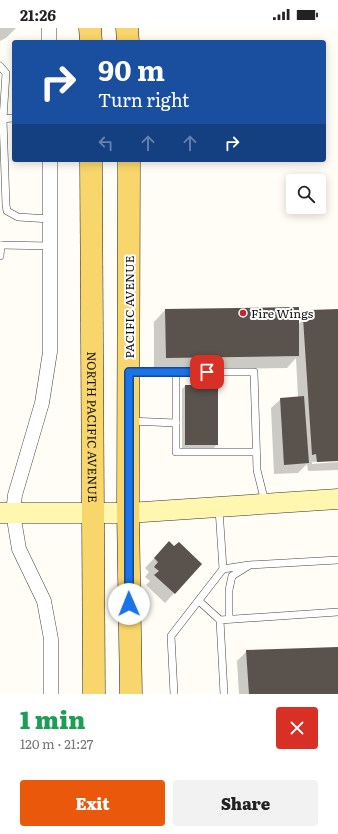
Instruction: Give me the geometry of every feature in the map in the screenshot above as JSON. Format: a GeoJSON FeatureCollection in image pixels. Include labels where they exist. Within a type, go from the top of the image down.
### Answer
{"type":"FeatureCollection","features":[{"type":"Feature","properties":{"kind":"main road"},"geometry":{"type":"LineString","coordinates":[[90,28],[90,40]]}},
{"type":"Feature","properties":{"kind":"main road"},"geometry":{"type":"LineString","coordinates":[[128,28],[128,40]]}},
{"type":"Feature","properties":{"kind":"main road","name":"NORTH PACIFIC AVENUE"},"geometry":{"type":"LineString","coordinates":[[91,162],[94,694]]}},
{"type":"Feature","properties":{"kind":"main road","name":"PACIFIC AVENUE"},"geometry":{"type":"LineString","coordinates":[[129,162],[128,513],[131,694]]}},
{"type":"Feature","properties":{"kind":"main road"},"geometry":{"type":"LineString","coordinates":[[7,513],[128,513],[338,499]]}},
{"type":"Feature","properties":{"kind":"street"},"geometry":{"type":"LineString","coordinates":[[49,28],[49,40]]}},
{"type":"Feature","properties":{"kind":"street"},"geometry":{"type":"LineString","coordinates":[[50,162],[51,336],[47,380],[15,495],[7,513],[18,549],[44,601],[51,639],[51,694]]}},
{"type":"Feature","properties":{"kind":"lane"},"geometry":{"type":"LineString","coordinates":[[0,66],[6,73],[2,119],[7,211],[18,217],[50,219]]}},
{"type":"Feature","properties":{"kind":"lane"},"geometry":{"type":"LineString","coordinates":[[2,119],[12,118]]}},
{"type":"Feature","properties":{"kind":"lane"},"geometry":{"type":"LineString","coordinates":[[0,256],[0,245],[51,246]]}},
{"type":"Feature","properties":{"kind":"lane"},"geometry":{"type":"LineString","coordinates":[[129,372],[254,372],[257,470],[266,504]]}},
{"type":"Feature","properties":{"kind":"lane"},"geometry":{"type":"LineString","coordinates":[[176,372],[176,452],[256,452]]}},
{"type":"Feature","properties":{"kind":"lane"},"geometry":{"type":"LineString","coordinates":[[129,421],[176,423]]}},
{"type":"Feature","properties":{"kind":"lane"},"geometry":{"type":"LineString","coordinates":[[174,694],[171,636],[223,569],[219,507]]}},
{"type":"Feature","properties":{"kind":"lane"},"geometry":{"type":"LineString","coordinates":[[223,569],[249,565],[338,560]]}},
{"type":"Feature","properties":{"kind":"lane"},"geometry":{"type":"LineString","coordinates":[[228,619],[229,590],[232,576],[249,565]]}},
{"type":"Feature","properties":{"kind":"lane"},"geometry":{"type":"LineString","coordinates":[[199,601],[220,620],[224,694]]}},
{"type":"Feature","properties":{"kind":"lane"},"geometry":{"type":"LineString","coordinates":[[220,620],[338,612]]}},
{"type":"Feature","properties":{"kind":"building"},"geometry":{"type":"Polygon","coordinates":[[[299,307],[299,356],[166,358],[165,309],[299,307]]]}},
{"type":"Feature","properties":{"kind":"building"},"geometry":{"type":"Polygon","coordinates":[[[338,309],[338,461],[317,462],[316,454],[312,455],[303,318],[310,318],[310,310],[338,309]]]}},
{"type":"Feature","properties":{"kind":"building"},"geometry":{"type":"Polygon","coordinates":[[[185,385],[218,385],[218,445],[185,445],[185,385]]]}},
{"type":"Feature","properties":{"kind":"building"},"geometry":{"type":"Polygon","coordinates":[[[304,396],[309,463],[284,465],[280,398],[304,396]]]}},
{"type":"Feature","properties":{"kind":"building"},"geometry":{"type":"Polygon","coordinates":[[[169,541],[174,546],[179,542],[202,564],[175,594],[154,575],[159,571],[154,567],[158,562],[154,558],[169,541]]]}},
{"type":"Feature","properties":{"kind":"building"},"geometry":{"type":"Polygon","coordinates":[[[338,647],[338,694],[249,694],[246,650],[338,647]]]}},
{"type":"Feature","properties":{"kind":"place","name":"Fire Wings"},"geometry":{"type":"Point","coordinates":[243,313]}},
{"type":"Feature","properties":{"kind":"route"},"geometry":{"type":"LineString","coordinates":[[129,604],[129,372],[207,372]]}}]}
